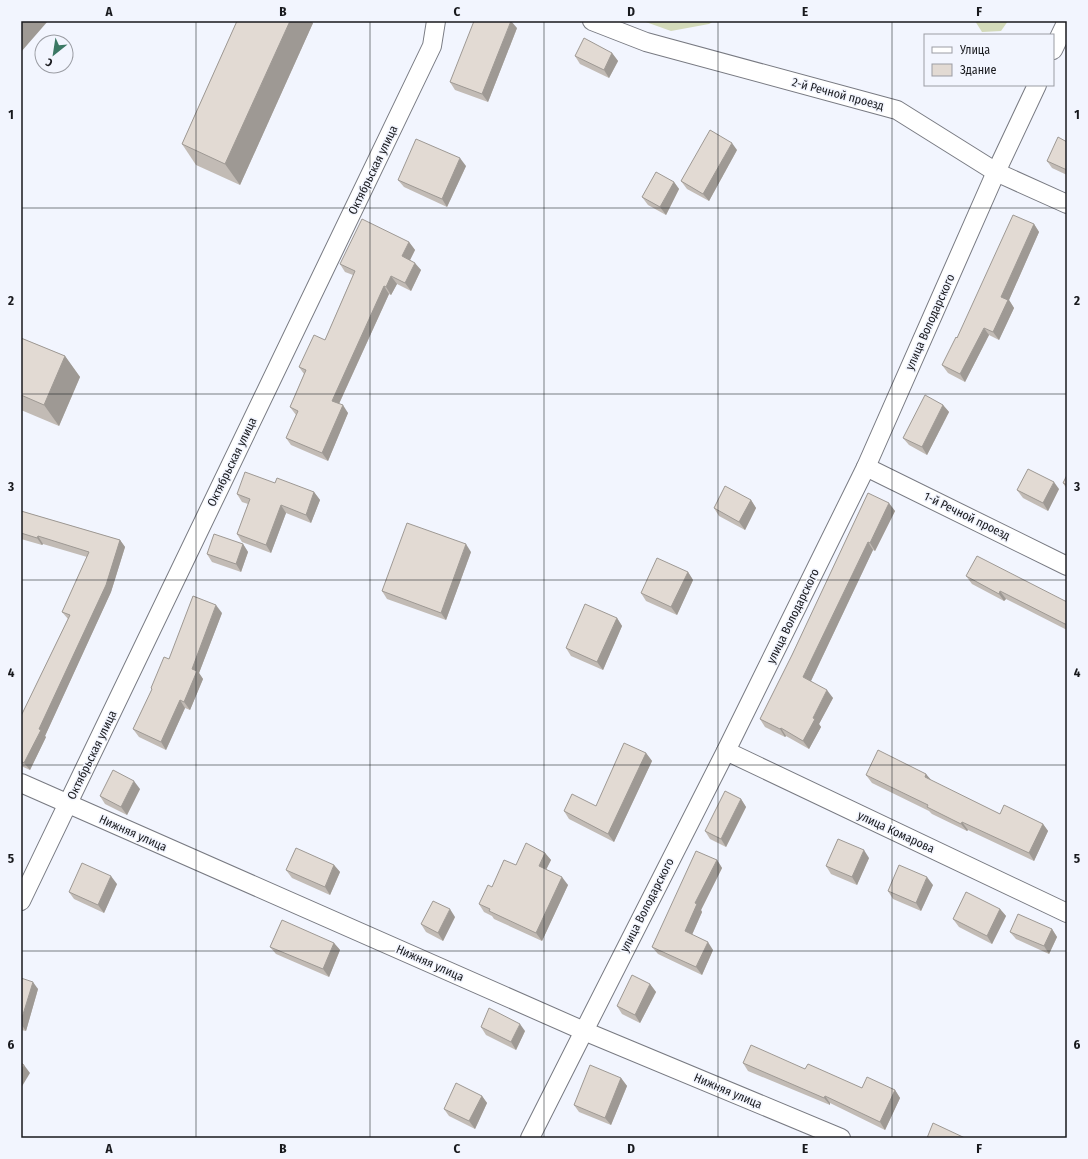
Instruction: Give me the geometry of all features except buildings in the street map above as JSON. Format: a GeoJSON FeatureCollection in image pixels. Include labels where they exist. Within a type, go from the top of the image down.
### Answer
{"type":"FeatureCollection","features":[{"type":"Feature","properties":{"kind":"street","name":"Октябрьская улица"},"geometry":{"type":"LineString","coordinates":[[21,901],[69,804],[432,46],[436,21]]}},
{"type":"Feature","properties":{"kind":"street","name":"2-й Речной проезд"},"geometry":{"type":"LineString","coordinates":[[592,21],[646,42],[897,110],[996,172],[1067,204]]}},
{"type":"Feature","properties":{"kind":"street"},"geometry":{"type":"LineString","coordinates":[[1054,48],[1067,21]]}},
{"type":"Feature","properties":{"kind":"street","name":"улица Володарского"},"geometry":{"type":"LineString","coordinates":[[530,1138],[726,751],[866,467],[996,172],[1037,86]]}},
{"type":"Feature","properties":{"kind":"street","name":"1-й Речной проезд"},"geometry":{"type":"LineString","coordinates":[[866,467],[1067,566]]}},
{"type":"Feature","properties":{"kind":"street","name":"улица Комарова"},"geometry":{"type":"LineString","coordinates":[[726,751],[1067,913]]}},
{"type":"Feature","properties":{"kind":"street","name":"Нижняя улица"},"geometry":{"type":"LineString","coordinates":[[21,783],[584,1030],[841,1138]]}},
{"type":"Feature","properties":{"kind":"green space"},"geometry":{"type":"Polygon","coordinates":[[[643,21],[714,21],[709,24],[671,31],[643,21]]]}},
{"type":"Feature","properties":{"kind":"green space"},"geometry":{"type":"Polygon","coordinates":[[[975,21],[1008,21],[1001,31],[982,32],[975,21]]]}}]}
